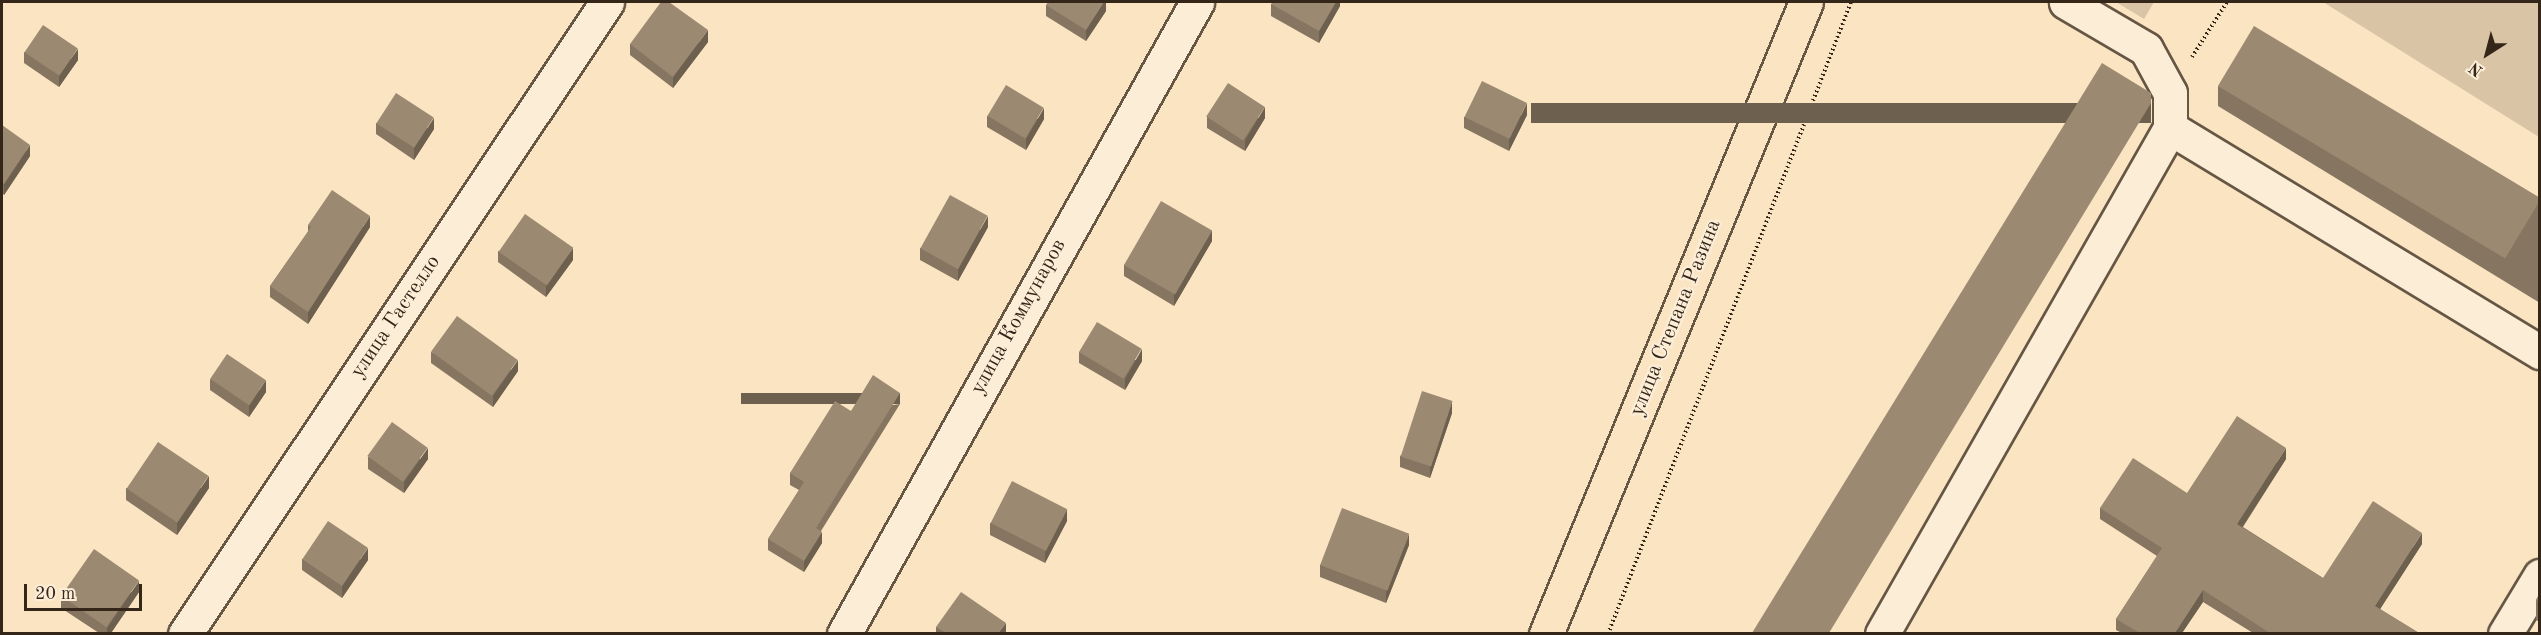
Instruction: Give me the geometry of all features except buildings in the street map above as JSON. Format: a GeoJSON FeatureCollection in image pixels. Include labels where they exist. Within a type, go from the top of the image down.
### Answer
{"type":"FeatureCollection","features":[{"type":"Feature","properties":{"kind":"main road","name":"улица Степана Разина"},"geometry":{"type":"LineString","coordinates":[[1546,633],[1806,2]]}},
{"type":"Feature","properties":{"kind":"street","name":"улица Гастелло"},"geometry":{"type":"LineString","coordinates":[[186,633],[607,2]]}},
{"type":"Feature","properties":{"kind":"street","name":"улица Коммунаров"},"geometry":{"type":"LineString","coordinates":[[844,633],[1197,2]]}},
{"type":"Feature","properties":{"kind":"street"},"geometry":{"type":"LineString","coordinates":[[1882,633],[2170,128],[2170,93],[2146,49],[2066,2]]}},
{"type":"Feature","properties":{"kind":"street"},"geometry":{"type":"LineString","coordinates":[[2170,128],[2540,352]]}},
{"type":"Feature","properties":{"kind":"street"},"geometry":{"type":"LineString","coordinates":[[2505,633],[2540,576]]}},
{"type":"Feature","properties":{"kind":"path"},"geometry":{"type":"LineString","coordinates":[[1608,633],[1851,2]]}},
{"type":"Feature","properties":{"kind":"path"},"geometry":{"type":"LineString","coordinates":[[2170,93],[2227,2]]}},
{"type":"Feature","properties":{"kind":"shaded area"},"geometry":{"type":"Polygon","coordinates":[[[2116,2],[2154,2],[2144,19],[2116,2]]]}},
{"type":"Feature","properties":{"kind":"shaded area"},"geometry":{"type":"Polygon","coordinates":[[[2323,2],[2539,2],[2539,137],[2323,2]]]}}]}
